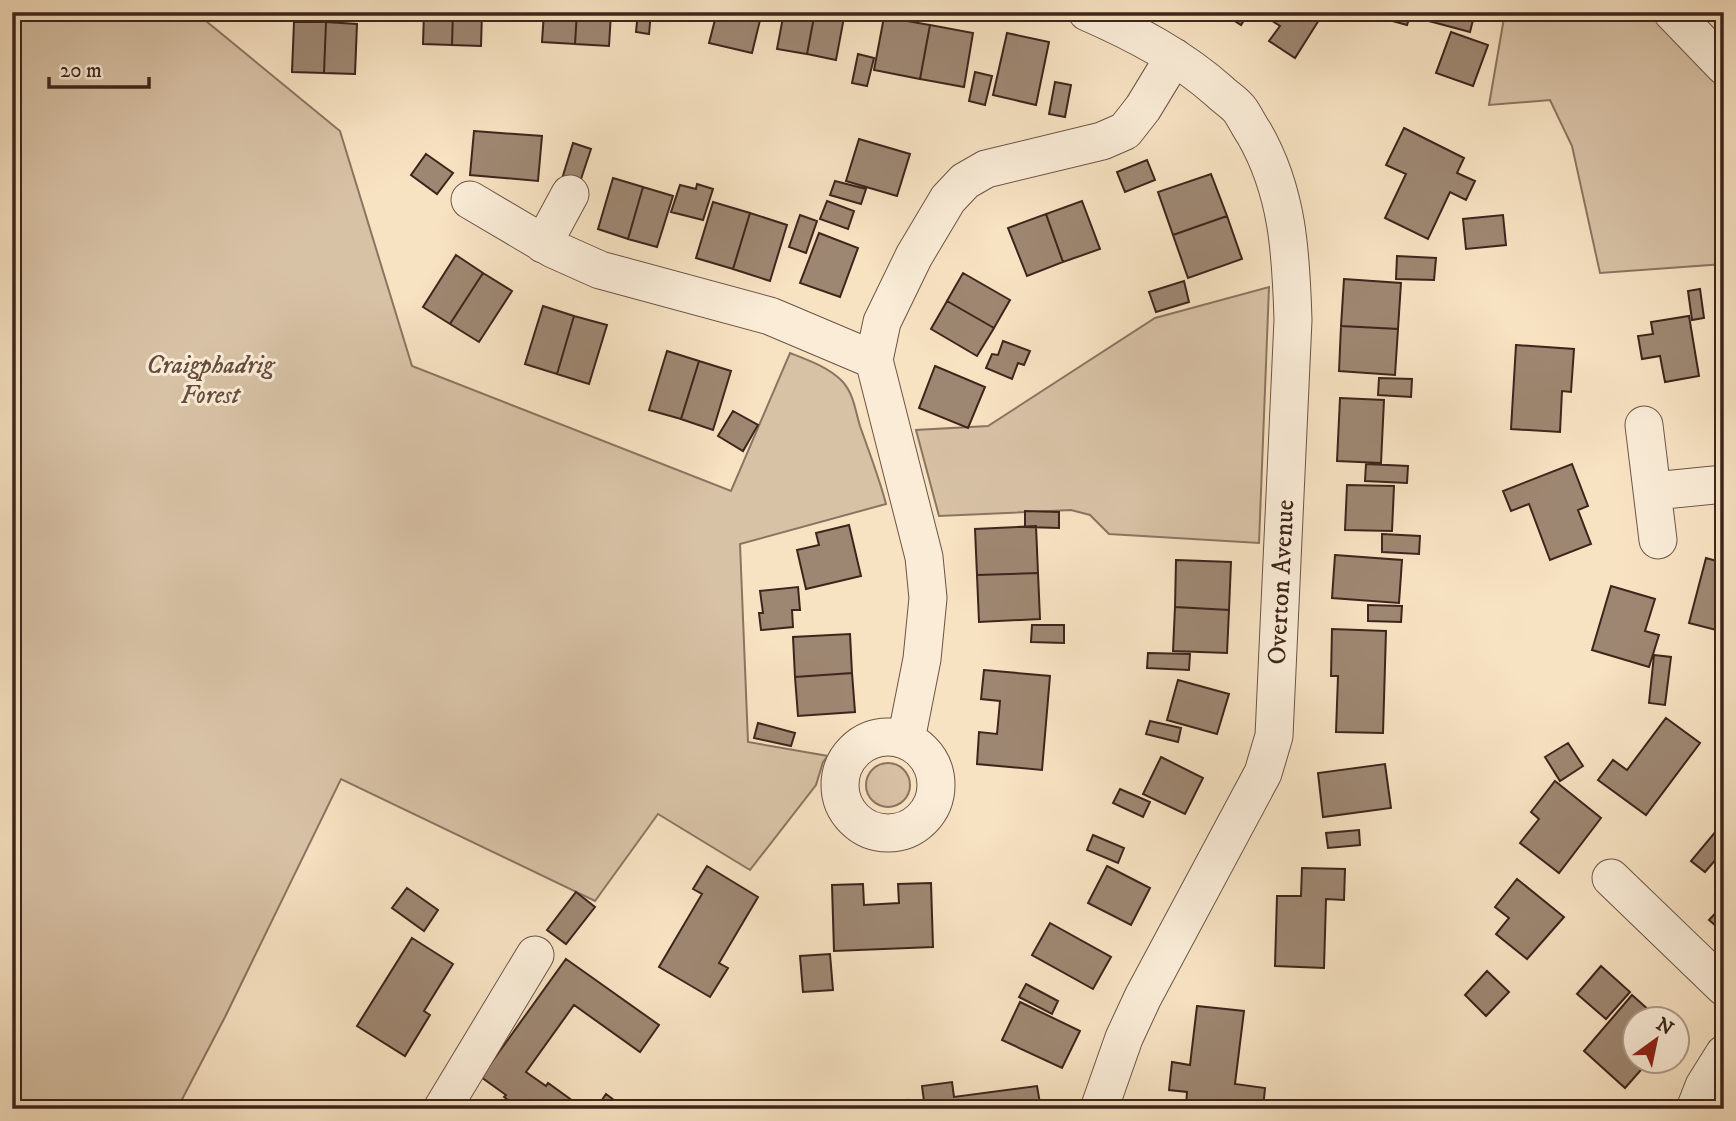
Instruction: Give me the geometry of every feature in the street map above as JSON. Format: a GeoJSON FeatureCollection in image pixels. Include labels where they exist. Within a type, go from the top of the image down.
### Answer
{"type":"FeatureCollection","features":[{"type":"Feature","properties":{"kind":"street","name":"Overton Avenue"},"geometry":{"type":"LineString","coordinates":[[1087,12],[1129,30],[1174,57],[1208,81],[1240,110],[1264,150],[1281,194],[1291,252],[1293,320],[1274,736],[1263,773],[1138,1007],[1099,1109]]}},
{"type":"Feature","properties":{"kind":"street"},"geometry":{"type":"LineString","coordinates":[[1672,12],[1724,66]]}},
{"type":"Feature","properties":{"kind":"street"},"geometry":{"type":"LineString","coordinates":[[906,740],[922,659],[928,598],[924,557],[874,360],[882,322],[914,256],[948,200],[965,181],[986,169],[1102,141],[1125,131],[1143,108],[1174,57]]}},
{"type":"Feature","properties":{"kind":"street"},"geometry":{"type":"LineString","coordinates":[[543,244],[570,194]]}},
{"type":"Feature","properties":{"kind":"street"},"geometry":{"type":"LineString","coordinates":[[470,200],[543,244],[600,270],[770,316],[874,360]]}},
{"type":"Feature","properties":{"kind":"street"},"geometry":{"type":"LineString","coordinates":[[1644,425],[1658,540]]}},
{"type":"Feature","properties":{"kind":"street"},"geometry":{"type":"LineString","coordinates":[[1654,491],[1724,484]]}},
{"type":"Feature","properties":{"kind":"street"},"geometry":{"type":"LineString","coordinates":[[1609,879],[1724,987]]}},
{"type":"Feature","properties":{"kind":"street"},"geometry":{"type":"LineString","coordinates":[[442,1109],[535,955]]}},
{"type":"Feature","properties":{"kind":"street"},"geometry":{"type":"LineString","coordinates":[[1695,1109],[1704,1086],[1724,1054]]}},
{"type":"Feature","properties":{"kind":"green space","name":"Craigphadrig Forest"},"geometry":{"type":"Polygon","coordinates":[[[12,12],[195,12],[340,131],[412,366],[731,491],[790,353],[824,368],[842,381],[852,397],[886,504],[740,544],[748,742],[828,756],[823,762],[816,785],[750,870],[658,814],[595,901],[341,779],[177,1109],[12,1109],[12,12]]]}},
{"type":"Feature","properties":{"kind":"green space"},"geometry":{"type":"Polygon","coordinates":[[[1505,12],[1691,12],[1724,47],[1724,264],[1600,273],[1572,146],[1550,100],[1489,105],[1505,12]]]}},
{"type":"Feature","properties":{"kind":"green space"},"geometry":{"type":"Polygon","coordinates":[[[1269,287],[1259,543],[1109,534],[1090,515],[1071,510],[939,516],[916,430],[988,426],[1155,318],[1269,287]]]}},
{"type":"Feature","properties":{"kind":"green space"},"geometry":{"type":"Polygon","coordinates":[[[888,763],[903,770],[910,785],[903,800],[888,807],[873,800],[866,785],[873,770],[888,763]]]}},
{"type":"Feature","properties":{"kind":"building"},"geometry":{"type":"Polygon","coordinates":[[[424,12],[453,12],[452,45],[423,44],[424,12]]]}},
{"type":"Feature","properties":{"kind":"building"},"geometry":{"type":"Polygon","coordinates":[[[453,12],[482,13],[481,46],[452,45],[453,12]]]}},
{"type":"Feature","properties":{"kind":"building"},"geometry":{"type":"Polygon","coordinates":[[[544,12],[577,12],[575,44],[542,42],[544,12]]]}},
{"type":"Feature","properties":{"kind":"building"},"geometry":{"type":"Polygon","coordinates":[[[577,12],[611,13],[609,46],[575,44],[577,12]]]}},
{"type":"Feature","properties":{"kind":"building"},"geometry":{"type":"Polygon","coordinates":[[[638,12],[651,12],[649,34],[636,32],[638,12]]]}},
{"type":"Feature","properties":{"kind":"building"},"geometry":{"type":"Polygon","coordinates":[[[717,12],[762,12],[752,53],[709,43],[717,12]]]}},
{"type":"Feature","properties":{"kind":"building"},"geometry":{"type":"Polygon","coordinates":[[[784,12],[815,12],[807,54],[777,49],[784,12]]]}},
{"type":"Feature","properties":{"kind":"building"},"geometry":{"type":"Polygon","coordinates":[[[815,12],[845,12],[836,60],[807,54],[815,12]]]}},
{"type":"Feature","properties":{"kind":"building"},"geometry":{"type":"Polygon","coordinates":[[[1221,12],[1249,12],[1241,25],[1221,12]]]}},
{"type":"Feature","properties":{"kind":"building"},"geometry":{"type":"Polygon","coordinates":[[[1258,12],[1324,12],[1295,58],[1269,41],[1280,26],[1258,12]]]}},
{"type":"Feature","properties":{"kind":"building"},"geometry":{"type":"Polygon","coordinates":[[[1360,12],[1475,12],[1470,32],[1410,16],[1407,25],[1360,12]]]}},
{"type":"Feature","properties":{"kind":"building"},"geometry":{"type":"Polygon","coordinates":[[[884,17],[930,25],[920,79],[874,70],[884,17]]]}},
{"type":"Feature","properties":{"kind":"building"},"geometry":{"type":"Polygon","coordinates":[[[294,22],[326,22],[324,73],[292,72],[294,22]]]}},
{"type":"Feature","properties":{"kind":"building"},"geometry":{"type":"Polygon","coordinates":[[[326,22],[357,24],[355,74],[324,73],[326,22]]]}},
{"type":"Feature","properties":{"kind":"building"},"geometry":{"type":"Polygon","coordinates":[[[930,25],[973,33],[964,87],[920,79],[930,25]]]}},
{"type":"Feature","properties":{"kind":"building"},"geometry":{"type":"Polygon","coordinates":[[[1451,32],[1488,45],[1473,86],[1436,73],[1451,32]]]}},
{"type":"Feature","properties":{"kind":"building"},"geometry":{"type":"Polygon","coordinates":[[[1007,33],[1049,42],[1036,105],[993,95],[1007,33]]]}},
{"type":"Feature","properties":{"kind":"building"},"geometry":{"type":"Polygon","coordinates":[[[858,54],[874,58],[867,86],[852,83],[858,54]]]}},
{"type":"Feature","properties":{"kind":"building"},"geometry":{"type":"Polygon","coordinates":[[[975,72],[992,76],[985,105],[969,101],[975,72]]]}},
{"type":"Feature","properties":{"kind":"building"},"geometry":{"type":"Polygon","coordinates":[[[1055,82],[1071,85],[1065,117],[1049,114],[1055,82]]]}},
{"type":"Feature","properties":{"kind":"building"},"geometry":{"type":"Polygon","coordinates":[[[1404,128],[1464,158],[1457,173],[1475,181],[1466,200],[1450,192],[1428,239],[1385,218],[1406,174],[1386,165],[1404,128]]]}},
{"type":"Feature","properties":{"kind":"building"},"geometry":{"type":"Polygon","coordinates":[[[474,131],[542,136],[538,181],[470,175],[474,131]]]}},
{"type":"Feature","properties":{"kind":"building"},"geometry":{"type":"Polygon","coordinates":[[[859,139],[910,154],[897,196],[846,181],[859,139]]]}},
{"type":"Feature","properties":{"kind":"building"},"geometry":{"type":"Polygon","coordinates":[[[573,143],[591,149],[579,185],[562,179],[573,143]]]}},
{"type":"Feature","properties":{"kind":"building"},"geometry":{"type":"Polygon","coordinates":[[[426,154],[453,173],[437,194],[411,175],[426,154]]]}},
{"type":"Feature","properties":{"kind":"building"},"geometry":{"type":"Polygon","coordinates":[[[1147,160],[1155,180],[1125,192],[1117,172],[1147,160]]]}},
{"type":"Feature","properties":{"kind":"building"},"geometry":{"type":"Polygon","coordinates":[[[1211,174],[1227,216],[1173,235],[1158,192],[1211,174]]]}},
{"type":"Feature","properties":{"kind":"building"},"geometry":{"type":"Polygon","coordinates":[[[613,178],[643,187],[628,239],[598,229],[613,178]]]}},
{"type":"Feature","properties":{"kind":"building"},"geometry":{"type":"Polygon","coordinates":[[[835,181],[866,189],[861,204],[830,195],[835,181]]]}},
{"type":"Feature","properties":{"kind":"building"},"geometry":{"type":"Polygon","coordinates":[[[697,184],[713,189],[703,220],[671,212],[680,185],[696,189],[697,184]]]}},
{"type":"Feature","properties":{"kind":"building"},"geometry":{"type":"Polygon","coordinates":[[[643,187],[673,196],[657,247],[628,239],[643,187]]]}},
{"type":"Feature","properties":{"kind":"building"},"geometry":{"type":"Polygon","coordinates":[[[827,201],[854,211],[848,229],[820,219],[827,201]]]}},
{"type":"Feature","properties":{"kind":"building"},"geometry":{"type":"Polygon","coordinates":[[[1082,201],[1100,249],[1063,262],[1046,214],[1082,201]]]}},
{"type":"Feature","properties":{"kind":"building"},"geometry":{"type":"Polygon","coordinates":[[[713,202],[750,213],[733,269],[696,258],[713,202]]]}},
{"type":"Feature","properties":{"kind":"building"},"geometry":{"type":"Polygon","coordinates":[[[750,213],[787,225],[770,281],[733,269],[750,213]]]}},
{"type":"Feature","properties":{"kind":"building"},"geometry":{"type":"Polygon","coordinates":[[[1046,214],[1063,262],[1027,276],[1008,228],[1046,214]]]}},
{"type":"Feature","properties":{"kind":"building"},"geometry":{"type":"Polygon","coordinates":[[[800,215],[817,221],[806,253],[789,247],[800,215]]]}},
{"type":"Feature","properties":{"kind":"building"},"geometry":{"type":"Polygon","coordinates":[[[1503,215],[1506,245],[1466,249],[1463,219],[1503,215]]]}},
{"type":"Feature","properties":{"kind":"building"},"geometry":{"type":"Polygon","coordinates":[[[1227,216],[1242,259],[1188,278],[1173,235],[1227,216]]]}},
{"type":"Feature","properties":{"kind":"building"},"geometry":{"type":"Polygon","coordinates":[[[819,233],[858,248],[840,297],[800,283],[819,233]]]}},
{"type":"Feature","properties":{"kind":"building"},"geometry":{"type":"Polygon","coordinates":[[[456,255],[483,273],[450,324],[423,307],[456,255]]]}},
{"type":"Feature","properties":{"kind":"building"},"geometry":{"type":"Polygon","coordinates":[[[1397,256],[1436,258],[1434,280],[1396,279],[1397,256]]]}},
{"type":"Feature","properties":{"kind":"building"},"geometry":{"type":"Polygon","coordinates":[[[483,273],[512,291],[479,342],[450,324],[483,273]]]}},
{"type":"Feature","properties":{"kind":"building"},"geometry":{"type":"Polygon","coordinates":[[[963,273],[1010,300],[994,328],[947,301],[963,273]]]}},
{"type":"Feature","properties":{"kind":"building"},"geometry":{"type":"Polygon","coordinates":[[[1344,279],[1401,283],[1398,329],[1341,326],[1344,279]]]}},
{"type":"Feature","properties":{"kind":"building"},"geometry":{"type":"Polygon","coordinates":[[[1184,281],[1189,302],[1156,312],[1149,292],[1184,281]]]}},
{"type":"Feature","properties":{"kind":"building"},"geometry":{"type":"Polygon","coordinates":[[[1700,289],[1704,318],[1692,320],[1688,291],[1700,289]]]}},
{"type":"Feature","properties":{"kind":"building"},"geometry":{"type":"Polygon","coordinates":[[[947,301],[994,328],[977,356],[931,329],[947,301]]]}},
{"type":"Feature","properties":{"kind":"building"},"geometry":{"type":"Polygon","coordinates":[[[543,306],[574,316],[557,374],[525,364],[543,306]]]}},
{"type":"Feature","properties":{"kind":"building"},"geometry":{"type":"Polygon","coordinates":[[[574,316],[607,325],[589,384],[557,374],[574,316]]]}},
{"type":"Feature","properties":{"kind":"building"},"geometry":{"type":"Polygon","coordinates":[[[1689,316],[1699,376],[1665,382],[1660,356],[1642,359],[1638,336],[1653,334],[1651,322],[1689,316]]]}},
{"type":"Feature","properties":{"kind":"building"},"geometry":{"type":"Polygon","coordinates":[[[1341,326],[1398,329],[1395,375],[1339,371],[1341,326]]]}},
{"type":"Feature","properties":{"kind":"building"},"geometry":{"type":"Polygon","coordinates":[[[1003,341],[1030,351],[1024,365],[1018,363],[1012,379],[986,368],[992,354],[998,355],[1003,341]]]}},
{"type":"Feature","properties":{"kind":"building"},"geometry":{"type":"Polygon","coordinates":[[[1516,345],[1574,349],[1571,392],[1562,391],[1560,432],[1511,429],[1516,345]]]}},
{"type":"Feature","properties":{"kind":"building"},"geometry":{"type":"Polygon","coordinates":[[[667,351],[699,361],[681,419],[649,410],[667,351]]]}},
{"type":"Feature","properties":{"kind":"building"},"geometry":{"type":"Polygon","coordinates":[[[699,361],[731,371],[713,430],[681,419],[699,361]]]}},
{"type":"Feature","properties":{"kind":"building"},"geometry":{"type":"Polygon","coordinates":[[[935,366],[985,387],[968,428],[919,408],[935,366]]]}},
{"type":"Feature","properties":{"kind":"building"},"geometry":{"type":"Polygon","coordinates":[[[1379,378],[1412,379],[1411,397],[1378,395],[1379,378]]]}},
{"type":"Feature","properties":{"kind":"building"},"geometry":{"type":"Polygon","coordinates":[[[1340,398],[1384,400],[1381,463],[1337,461],[1340,398]]]}},
{"type":"Feature","properties":{"kind":"building"},"geometry":{"type":"Polygon","coordinates":[[[733,411],[758,425],[743,451],[718,436],[733,411]]]}},
{"type":"Feature","properties":{"kind":"building"},"geometry":{"type":"Polygon","coordinates":[[[1366,464],[1408,466],[1407,483],[1365,481],[1366,464]]]}},
{"type":"Feature","properties":{"kind":"building"},"geometry":{"type":"Polygon","coordinates":[[[1572,464],[1588,506],[1578,510],[1591,544],[1550,560],[1529,504],[1511,511],[1503,491],[1572,464]]]}},
{"type":"Feature","properties":{"kind":"building"},"geometry":{"type":"Polygon","coordinates":[[[1347,485],[1394,486],[1392,531],[1345,530],[1347,485]]]}},
{"type":"Feature","properties":{"kind":"building"},"geometry":{"type":"Polygon","coordinates":[[[1025,511],[1059,512],[1059,528],[1025,527],[1025,511]]]}},
{"type":"Feature","properties":{"kind":"building"},"geometry":{"type":"Polygon","coordinates":[[[849,525],[861,576],[806,589],[797,550],[819,545],[816,533],[849,525]]]}},
{"type":"Feature","properties":{"kind":"building"},"geometry":{"type":"Polygon","coordinates":[[[1036,526],[1038,573],[977,575],[975,529],[1036,526]]]}},
{"type":"Feature","properties":{"kind":"building"},"geometry":{"type":"Polygon","coordinates":[[[1382,534],[1420,536],[1419,554],[1382,552],[1382,534]]]}},
{"type":"Feature","properties":{"kind":"building"},"geometry":{"type":"Polygon","coordinates":[[[1335,555],[1402,560],[1399,603],[1332,598],[1335,555]]]}},
{"type":"Feature","properties":{"kind":"building"},"geometry":{"type":"Polygon","coordinates":[[[1706,558],[1724,563],[1724,632],[1689,623],[1706,558]]]}},
{"type":"Feature","properties":{"kind":"building"},"geometry":{"type":"Polygon","coordinates":[[[1176,560],[1231,562],[1229,610],[1175,607],[1176,560]]]}},
{"type":"Feature","properties":{"kind":"building"},"geometry":{"type":"Polygon","coordinates":[[[1038,573],[1040,619],[979,622],[977,575],[1038,573]]]}},
{"type":"Feature","properties":{"kind":"building"},"geometry":{"type":"Polygon","coordinates":[[[1611,586],[1655,599],[1645,631],[1659,635],[1649,667],[1592,650],[1611,586]]]}},
{"type":"Feature","properties":{"kind":"building"},"geometry":{"type":"Polygon","coordinates":[[[798,587],[800,610],[792,610],[793,627],[761,630],[759,613],[763,613],[760,591],[798,587]]]}},
{"type":"Feature","properties":{"kind":"building"},"geometry":{"type":"Polygon","coordinates":[[[1368,605],[1402,606],[1401,622],[1368,621],[1368,605]]]}},
{"type":"Feature","properties":{"kind":"building"},"geometry":{"type":"Polygon","coordinates":[[[1175,607],[1229,610],[1227,653],[1173,651],[1175,607]]]}},
{"type":"Feature","properties":{"kind":"building"},"geometry":{"type":"Polygon","coordinates":[[[1032,625],[1064,625],[1064,643],[1031,642],[1032,625]]]}},
{"type":"Feature","properties":{"kind":"building"},"geometry":{"type":"Polygon","coordinates":[[[1332,629],[1386,631],[1383,733],[1336,732],[1338,676],[1331,676],[1332,629]]]}},
{"type":"Feature","properties":{"kind":"building"},"geometry":{"type":"Polygon","coordinates":[[[850,634],[852,673],[795,677],[793,637],[850,634]]]}},
{"type":"Feature","properties":{"kind":"building"},"geometry":{"type":"Polygon","coordinates":[[[1148,653],[1190,654],[1189,670],[1147,668],[1148,653]]]}},
{"type":"Feature","properties":{"kind":"building"},"geometry":{"type":"Polygon","coordinates":[[[1654,655],[1671,657],[1665,705],[1649,703],[1654,655]]]}},
{"type":"Feature","properties":{"kind":"building"},"geometry":{"type":"Polygon","coordinates":[[[984,670],[1050,676],[1042,770],[977,764],[979,732],[997,734],[1000,701],[981,699],[984,670]]]}},
{"type":"Feature","properties":{"kind":"building"},"geometry":{"type":"Polygon","coordinates":[[[852,673],[855,712],[798,716],[795,677],[852,673]]]}},
{"type":"Feature","properties":{"kind":"building"},"geometry":{"type":"Polygon","coordinates":[[[1178,680],[1229,694],[1217,734],[1167,720],[1178,680]]]}},
{"type":"Feature","properties":{"kind":"building"},"geometry":{"type":"Polygon","coordinates":[[[1666,718],[1700,743],[1646,815],[1598,780],[1613,760],[1627,770],[1666,718]]]}},
{"type":"Feature","properties":{"kind":"building"},"geometry":{"type":"Polygon","coordinates":[[[1150,721],[1181,728],[1178,742],[1146,734],[1150,721]]]}},
{"type":"Feature","properties":{"kind":"building"},"geometry":{"type":"Polygon","coordinates":[[[758,723],[795,733],[791,746],[754,738],[758,723]]]}},
{"type":"Feature","properties":{"kind":"building"},"geometry":{"type":"Polygon","coordinates":[[[1568,743],[1583,766],[1560,781],[1545,757],[1568,743]]]}},
{"type":"Feature","properties":{"kind":"building"},"geometry":{"type":"Polygon","coordinates":[[[1161,757],[1203,778],[1185,814],[1143,794],[1161,757]]]}},
{"type":"Feature","properties":{"kind":"building"},"geometry":{"type":"Polygon","coordinates":[[[1385,764],[1391,808],[1323,817],[1318,773],[1385,764]]]}},
{"type":"Feature","properties":{"kind":"building"},"geometry":{"type":"Polygon","coordinates":[[[1555,781],[1601,818],[1559,873],[1520,843],[1539,819],[1531,812],[1555,781]]]}},
{"type":"Feature","properties":{"kind":"building"},"geometry":{"type":"Polygon","coordinates":[[[1120,789],[1150,802],[1143,817],[1113,803],[1120,789]]]}},
{"type":"Feature","properties":{"kind":"building"},"geometry":{"type":"Polygon","coordinates":[[[1359,830],[1360,845],[1328,848],[1326,833],[1359,830]]]}},
{"type":"Feature","properties":{"kind":"building"},"geometry":{"type":"Polygon","coordinates":[[[1716,831],[1724,837],[1724,850],[1705,872],[1691,861],[1716,831]]]}},
{"type":"Feature","properties":{"kind":"building"},"geometry":{"type":"Polygon","coordinates":[[[1093,835],[1124,848],[1118,863],[1087,850],[1093,835]]]}},
{"type":"Feature","properties":{"kind":"building"},"geometry":{"type":"Polygon","coordinates":[[[707,866],[758,897],[719,963],[728,968],[710,997],[659,967],[702,894],[693,889],[707,866]]]}},
{"type":"Feature","properties":{"kind":"building"},"geometry":{"type":"Polygon","coordinates":[[[1107,866],[1150,888],[1131,925],[1088,903],[1107,866]]]}},
{"type":"Feature","properties":{"kind":"building"},"geometry":{"type":"Polygon","coordinates":[[[1302,868],[1345,869],[1344,900],[1326,899],[1324,968],[1275,966],[1277,896],[1301,896],[1302,868]]]}},
{"type":"Feature","properties":{"kind":"building"},"geometry":{"type":"Polygon","coordinates":[[[1517,879],[1564,917],[1527,959],[1496,934],[1509,918],[1495,907],[1517,879]]]}},
{"type":"Feature","properties":{"kind":"building"},"geometry":{"type":"Polygon","coordinates":[[[931,883],[933,947],[834,951],[832,885],[863,884],[864,905],[899,903],[898,884],[931,883]]]}},
{"type":"Feature","properties":{"kind":"building"},"geometry":{"type":"Polygon","coordinates":[[[407,888],[438,910],[424,931],[392,908],[407,888]]]}},
{"type":"Feature","properties":{"kind":"building"},"geometry":{"type":"Polygon","coordinates":[[[576,892],[595,907],[566,944],[547,930],[576,892]]]}},
{"type":"Feature","properties":{"kind":"building"},"geometry":{"type":"Polygon","coordinates":[[[1724,904],[1724,933],[1709,920],[1724,904]]]}},
{"type":"Feature","properties":{"kind":"building"},"geometry":{"type":"Polygon","coordinates":[[[1050,923],[1111,957],[1093,989],[1032,955],[1050,923]]]}},
{"type":"Feature","properties":{"kind":"building"},"geometry":{"type":"Polygon","coordinates":[[[412,938],[453,964],[424,1011],[430,1015],[405,1056],[357,1026],[412,938]]]}},
{"type":"Feature","properties":{"kind":"building"},"geometry":{"type":"Polygon","coordinates":[[[830,954],[833,990],[803,992],[800,956],[830,954]]]}},
{"type":"Feature","properties":{"kind":"building"},"geometry":{"type":"Polygon","coordinates":[[[566,959],[659,1025],[640,1052],[574,1005],[526,1072],[546,1086],[548,1083],[584,1109],[520,1109],[481,1077],[566,959]]]}},
{"type":"Feature","properties":{"kind":"building"},"geometry":{"type":"Polygon","coordinates":[[[1601,966],[1630,992],[1606,1019],[1577,994],[1601,966]]]}},
{"type":"Feature","properties":{"kind":"building"},"geometry":{"type":"Polygon","coordinates":[[[1487,971],[1509,992],[1486,1016],[1465,995],[1487,971]]]}},
{"type":"Feature","properties":{"kind":"building"},"geometry":{"type":"Polygon","coordinates":[[[1026,984],[1058,1001],[1052,1014],[1019,997],[1026,984]]]}},
{"type":"Feature","properties":{"kind":"building"},"geometry":{"type":"Polygon","coordinates":[[[1632,995],[1644,1006],[1623,1006],[1632,995]]]}},
{"type":"Feature","properties":{"kind":"building"},"geometry":{"type":"Polygon","coordinates":[[[1020,1002],[1080,1031],[1062,1068],[1002,1040],[1020,1002]]]}},
{"type":"Feature","properties":{"kind":"building"},"geometry":{"type":"Polygon","coordinates":[[[1197,1006],[1244,1011],[1235,1084],[1265,1088],[1263,1109],[1186,1107],[1187,1092],[1169,1090],[1172,1062],[1190,1065],[1197,1006]]]}},
{"type":"Feature","properties":{"kind":"building"},"geometry":{"type":"Polygon","coordinates":[[[1620,1009],[1620,1076],[1636,1076],[1625,1088],[1584,1051],[1620,1009]]]}},
{"type":"Feature","properties":{"kind":"building"},"geometry":{"type":"Polygon","coordinates":[[[952,1082],[954,1097],[1037,1086],[1041,1109],[925,1109],[922,1086],[952,1082]]]}},
{"type":"Feature","properties":{"kind":"building"},"geometry":{"type":"Polygon","coordinates":[[[606,1094],[626,1109],[596,1109],[606,1094]]]}},
{"type":"Feature","properties":{"kind":"building"},"geometry":{"type":"Polygon","coordinates":[[[908,1100],[911,1109],[883,1109],[908,1100]]]}}]}
